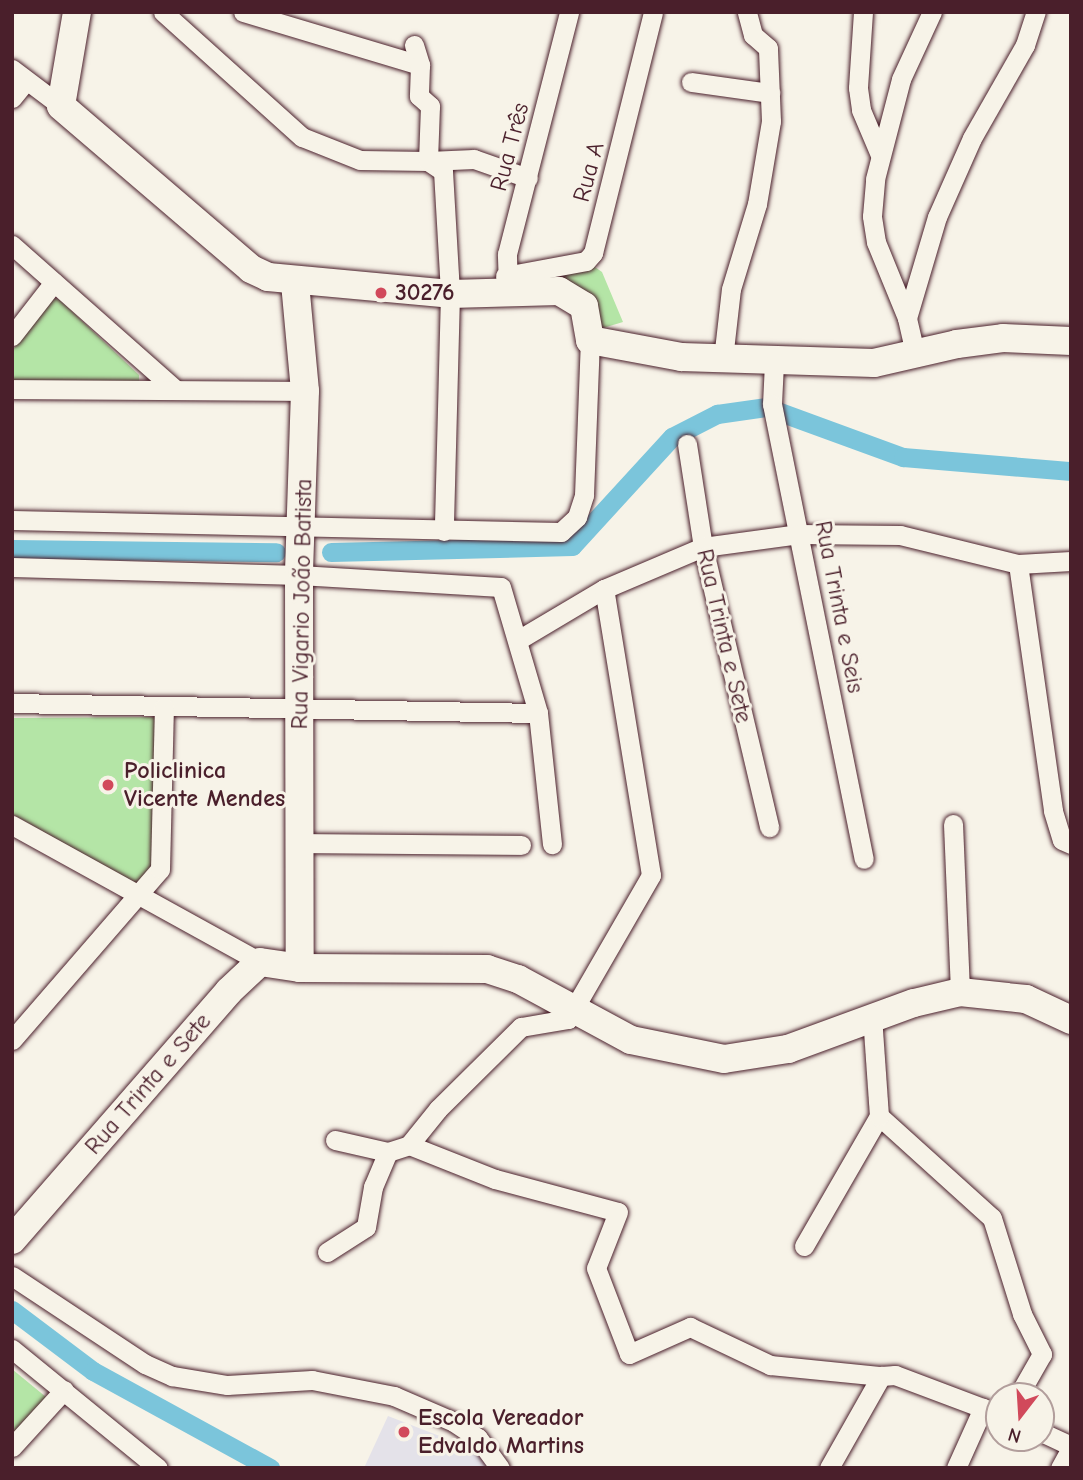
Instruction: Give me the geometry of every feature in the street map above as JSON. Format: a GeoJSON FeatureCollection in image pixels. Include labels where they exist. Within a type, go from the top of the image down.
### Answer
{"type":"FeatureCollection","features":[{"type":"Feature","properties":{"kind":"street"},"geometry":{"type":"LineString","coordinates":[[61,106],[77,12]]}},
{"type":"Feature","properties":{"kind":"street"},"geometry":{"type":"LineString","coordinates":[[243,12],[420,65]]}},
{"type":"Feature","properties":{"kind":"street","name":"Rua Três"},"geometry":{"type":"LineString","coordinates":[[508,285],[528,178],[569,12]]}},
{"type":"Feature","properties":{"kind":"street","name":"Rua A"},"geometry":{"type":"LineString","coordinates":[[508,285],[586,261],[593,253],[653,12]]}},
{"type":"Feature","properties":{"kind":"street"},"geometry":{"type":"LineString","coordinates":[[723,359],[731,289],[766,167],[770,93],[768,48],[753,35],[747,12]]}},
{"type":"Feature","properties":{"kind":"street"},"geometry":{"type":"LineString","coordinates":[[863,12],[858,88],[861,110],[880,155]]}},
{"type":"Feature","properties":{"kind":"street"},"geometry":{"type":"LineString","coordinates":[[915,354],[907,318],[876,242],[872,216],[880,155],[889,134],[901,79],[932,12]]}},
{"type":"Feature","properties":{"kind":"street"},"geometry":{"type":"LineString","coordinates":[[907,318],[937,217],[972,138],[1025,45],[1036,12]]}},
{"type":"Feature","properties":{"kind":"street"},"geometry":{"type":"LineString","coordinates":[[174,16],[302,137],[360,160],[474,159],[528,178]]}},
{"type":"Feature","properties":{"kind":"street"},"geometry":{"type":"LineString","coordinates":[[414,45],[420,65],[419,96],[430,106],[428,161]]}},
{"type":"Feature","properties":{"kind":"street"},"geometry":{"type":"LineString","coordinates":[[12,98],[19,75],[61,106],[251,269],[295,283],[450,294],[508,285],[559,291],[584,306],[590,340],[584,495],[577,517],[567,528],[551,533],[12,520]]}},
{"type":"Feature","properties":{"kind":"street"},"geometry":{"type":"LineString","coordinates":[[691,82],[770,93]]}},
{"type":"Feature","properties":{"kind":"street"},"geometry":{"type":"LineString","coordinates":[[428,161],[438,165],[445,178],[450,294],[444,531]]}},
{"type":"Feature","properties":{"kind":"street"},"geometry":{"type":"LineString","coordinates":[[12,245],[176,390]]}},
{"type":"Feature","properties":{"kind":"street"},"geometry":{"type":"LineString","coordinates":[[12,336],[54,282]]}},
{"type":"Feature","properties":{"kind":"street","name":"Rua Vigario João Batista"},"geometry":{"type":"LineString","coordinates":[[295,283],[305,391],[304,526],[299,575],[302,843],[300,968]]}},
{"type":"Feature","properties":{"kind":"street"},"geometry":{"type":"LineString","coordinates":[[590,340],[632,349],[774,363],[874,363],[1003,338],[1071,341]]}},
{"type":"Feature","properties":{"kind":"street","name":"Rua Trinta e Seis"},"geometry":{"type":"LineString","coordinates":[[774,363],[773,410],[864,859]]}},
{"type":"Feature","properties":{"kind":"street"},"geometry":{"type":"LineString","coordinates":[[12,389],[305,391]]}},
{"type":"Feature","properties":{"kind":"street","name":"Rua Trinta e Sete"},"geometry":{"type":"LineString","coordinates":[[687,444],[703,547],[769,827]]}},
{"type":"Feature","properties":{"kind":"street"},"geometry":{"type":"LineString","coordinates":[[518,640],[604,589],[703,547],[799,534],[900,536],[1018,564],[1071,561]]}},
{"type":"Feature","properties":{"kind":"street"},"geometry":{"type":"LineString","coordinates":[[1018,564],[1053,811],[1062,840],[1071,844]]}},
{"type":"Feature","properties":{"kind":"street"},"geometry":{"type":"LineString","coordinates":[[12,567],[299,575],[501,587],[538,713],[552,844]]}},
{"type":"Feature","properties":{"kind":"street"},"geometry":{"type":"LineString","coordinates":[[335,1140],[388,1152],[409,1145],[438,1110],[521,1027],[538,1021],[565,1021],[651,874],[604,589]]}},
{"type":"Feature","properties":{"kind":"street"},"geometry":{"type":"LineString","coordinates":[[12,704],[538,713]]}},
{"type":"Feature","properties":{"kind":"street"},"geometry":{"type":"LineString","coordinates":[[12,1040],[156,877],[163,858],[164,707]]}},
{"type":"Feature","properties":{"kind":"street"},"geometry":{"type":"LineString","coordinates":[[953,824],[960,992]]}},
{"type":"Feature","properties":{"kind":"street"},"geometry":{"type":"LineString","coordinates":[[15,831],[140,895],[260,962],[300,968],[487,969],[517,979],[631,1040],[724,1059],[788,1049],[872,1017],[960,992],[1026,999],[1071,1020]]}},
{"type":"Feature","properties":{"kind":"street"},"geometry":{"type":"LineString","coordinates":[[302,843],[521,845]]}},
{"type":"Feature","properties":{"kind":"street","name":"Rua Trinta e Sete"},"geometry":{"type":"LineString","coordinates":[[12,1240],[229,991],[260,962]]}},
{"type":"Feature","properties":{"kind":"street"},"geometry":{"type":"LineString","coordinates":[[804,1246],[878,1116],[872,1017]]}},
{"type":"Feature","properties":{"kind":"street"},"geometry":{"type":"LineString","coordinates":[[878,1116],[992,1218],[1022,1314],[1042,1354],[1026,1382]]}},
{"type":"Feature","properties":{"kind":"street"},"geometry":{"type":"LineString","coordinates":[[409,1145],[495,1179],[618,1212],[596,1268],[629,1354],[690,1327],[770,1365],[881,1376],[895,1375],[985,1409]]}},
{"type":"Feature","properties":{"kind":"street"},"geometry":{"type":"LineString","coordinates":[[327,1252],[366,1227],[373,1187],[388,1152]]}},
{"type":"Feature","properties":{"kind":"street"},"geometry":{"type":"LineString","coordinates":[[12,1276],[145,1364],[172,1376],[227,1385],[312,1380],[394,1396],[454,1422],[478,1438],[500,1468]]}},
{"type":"Feature","properties":{"kind":"street"},"geometry":{"type":"LineString","coordinates":[[12,1349],[159,1468]]}},
{"type":"Feature","properties":{"kind":"street"},"geometry":{"type":"LineString","coordinates":[[829,1468],[881,1376]]}},
{"type":"Feature","properties":{"kind":"street"},"geometry":{"type":"LineString","coordinates":[[12,1447],[64,1390]]}},
{"type":"Feature","properties":{"kind":"street"},"geometry":{"type":"LineString","coordinates":[[956,1468],[985,1421]]}},
{"type":"Feature","properties":{"kind":"street"},"geometry":{"type":"LineString","coordinates":[[1055,1439],[1071,1447],[1060,1468]]}},
{"type":"Feature","properties":{"kind":"shaded area","name":"Escola Vereador Edvaldo Martins"},"geometry":{"type":"Polygon","coordinates":[[[388,1416],[468,1447],[496,1468],[364,1468],[388,1416]]]}},
{"type":"Feature","properties":{"kind":"green space"},"geometry":{"type":"Polygon","coordinates":[[[592,265],[602,272],[623,322],[603,328],[594,312],[527,276],[592,265]]]}},
{"type":"Feature","properties":{"kind":"green space"},"geometry":{"type":"Polygon","coordinates":[[[51,298],[60,300],[139,375],[139,382],[12,384],[12,351],[51,298]]]}},
{"type":"Feature","properties":{"kind":"green space"},"geometry":{"type":"Polygon","coordinates":[[[163,717],[159,874],[138,885],[12,814],[12,718],[163,717]]]}},
{"type":"Feature","properties":{"kind":"green space"},"geometry":{"type":"Polygon","coordinates":[[[12,1369],[46,1397],[12,1436],[12,1369]]]}},
{"type":"Feature","properties":{"kind":"waterway"},"geometry":{"type":"LineString","coordinates":[[331,552],[572,546],[672,437],[717,414],[766,407],[903,457],[1071,471]]}},
{"type":"Feature","properties":{"kind":"waterway"},"geometry":{"type":"LineString","coordinates":[[12,549],[276,552]]}},
{"type":"Feature","properties":{"kind":"waterway"},"geometry":{"type":"LineString","coordinates":[[12,1310],[93,1371],[270,1468]]}},
{"type":"Feature","properties":{"kind":"place","name":"30276"},"geometry":{"type":"Point","coordinates":[381,293]}},
{"type":"Feature","properties":{"kind":"place","name":"Policlinica Vicente Mendes"},"geometry":{"type":"Point","coordinates":[108,785]}},
{"type":"Feature","properties":{"kind":"place","name":"Escola Vereador Edvaldo Martins"},"geometry":{"type":"Point","coordinates":[404,1432]}}]}
